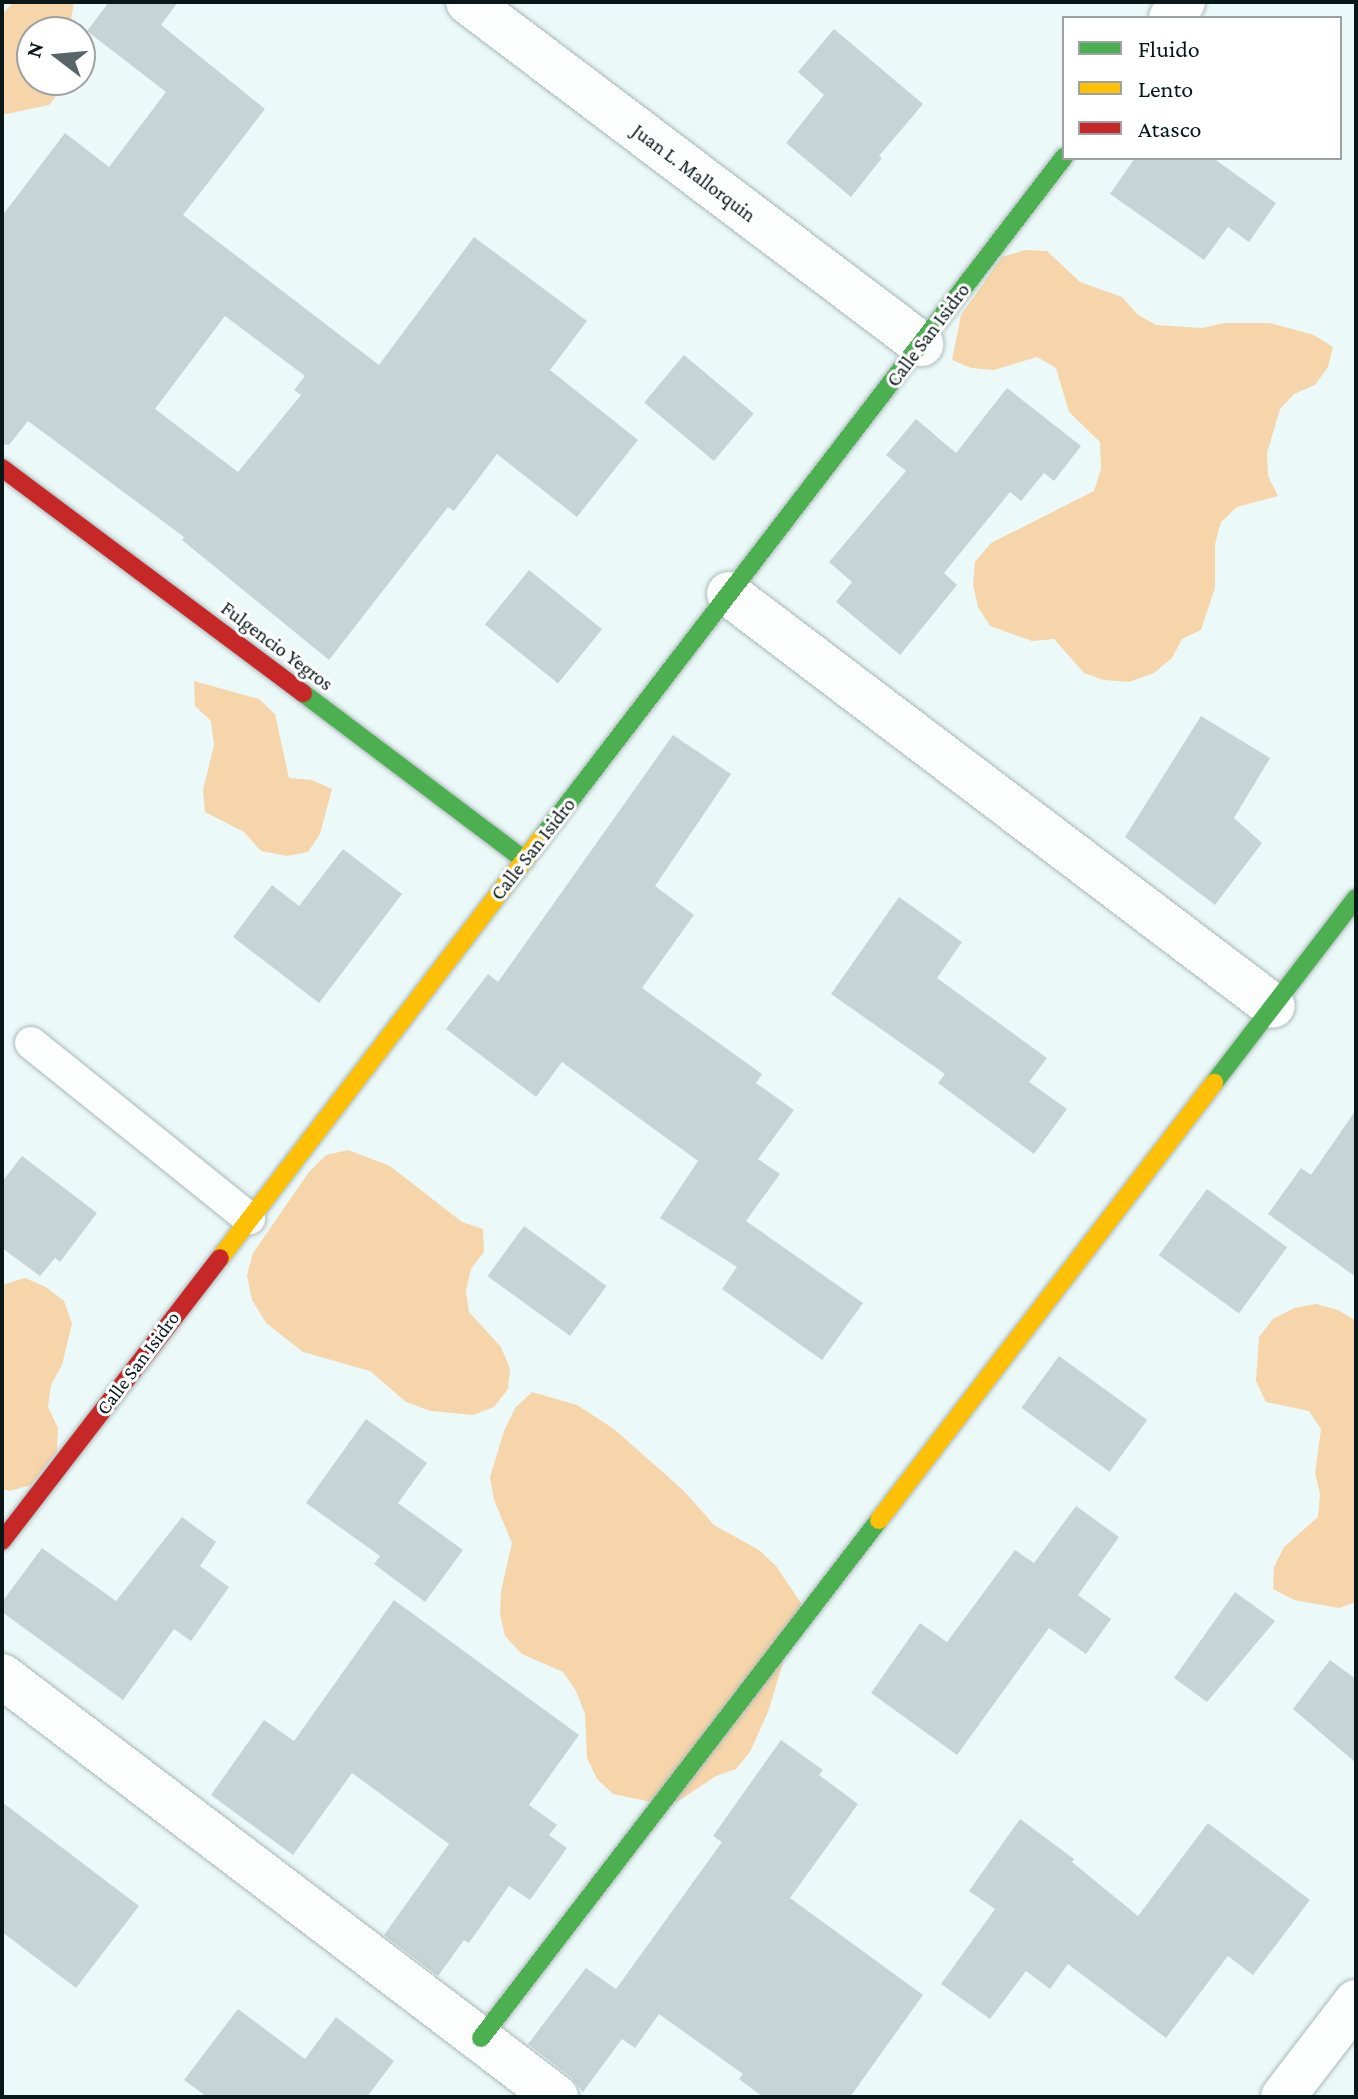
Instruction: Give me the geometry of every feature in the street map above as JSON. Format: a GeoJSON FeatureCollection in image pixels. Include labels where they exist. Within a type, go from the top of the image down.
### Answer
{"type":"FeatureCollection","features":[{"type":"Feature","properties":{"kind":"street","name":"Juan L. Mallorquin"},"geometry":{"type":"LineString","coordinates":[[468,2],[921,344]]}},
{"type":"Feature","properties":{"kind":"street","name":"Calle San Isidro"},"geometry":{"type":"LineString","coordinates":[[2,1541],[1062,160]]}},
{"type":"Feature","properties":{"kind":"street","name":"Fulgencio Yegros"},"geometry":{"type":"LineString","coordinates":[[2,468],[525,860]]}},
{"type":"Feature","properties":{"kind":"street"},"geometry":{"type":"LineString","coordinates":[[729,594],[1273,1006]]}},
{"type":"Feature","properties":{"kind":"street"},"geometry":{"type":"LineString","coordinates":[[481,2038],[1356,898]]}},
{"type":"Feature","properties":{"kind":"street"},"geometry":{"type":"LineString","coordinates":[[2,1676],[556,2097]]}},
{"type":"Feature","properties":{"kind":"street"},"geometry":{"type":"LineString","coordinates":[[1283,2097],[1356,2002]]}},
{"type":"Feature","properties":{"kind":"lane"},"geometry":{"type":"LineString","coordinates":[[31,1043],[249,1218]]}},
{"type":"Feature","properties":{"kind":"shaded area"},"geometry":{"type":"Polygon","coordinates":[[[14,2],[74,2],[72,16],[16,16],[16,96],[56,96],[49,105],[6,114],[2,112],[2,14],[14,2]]]}},
{"type":"Feature","properties":{"kind":"shaded area"},"geometry":{"type":"Polygon","coordinates":[[[1025,250],[1047,251],[1080,282],[1122,297],[1137,314],[1156,325],[1202,328],[1225,323],[1270,323],[1314,335],[1333,347],[1328,367],[1315,385],[1294,394],[1280,409],[1267,453],[1268,476],[1278,496],[1237,507],[1221,522],[1215,544],[1215,588],[1201,630],[1182,639],[1172,658],[1154,673],[1129,682],[1104,680],[1084,673],[1054,639],[1032,641],[990,626],[978,607],[973,585],[975,562],[991,543],[1094,491],[1101,469],[1100,442],[1069,412],[1056,368],[1037,357],[994,370],[971,368],[952,360],[961,315],[1002,257],[1025,250]]]}},
{"type":"Feature","properties":{"kind":"shaded area"},"geometry":{"type":"Polygon","coordinates":[[[194,681],[259,699],[275,714],[289,778],[312,780],[332,789],[320,834],[308,852],[287,856],[261,851],[244,832],[205,812],[203,790],[214,745],[211,721],[195,706],[194,681]]]}},
{"type":"Feature","properties":{"kind":"shaded area"},"geometry":{"type":"Polygon","coordinates":[[[348,1150],[390,1166],[462,1222],[483,1229],[484,1252],[471,1269],[466,1291],[469,1312],[501,1347],[510,1369],[508,1389],[494,1407],[473,1415],[431,1411],[406,1402],[370,1371],[303,1352],[266,1323],[252,1300],[247,1275],[253,1253],[309,1172],[326,1155],[348,1150]]]}},
{"type":"Feature","properties":{"kind":"shaded area"},"geometry":{"type":"Polygon","coordinates":[[[25,1278],[46,1287],[64,1301],[72,1324],[62,1365],[51,1385],[48,1407],[58,1428],[57,1451],[31,1485],[10,1491],[2,1489],[2,1285],[25,1278]]]}},
{"type":"Feature","properties":{"kind":"shaded area"},"geometry":{"type":"Polygon","coordinates":[[[1316,1304],[1338,1310],[1356,1321],[1356,1602],[1339,1608],[1294,1600],[1273,1589],[1274,1567],[1284,1547],[1318,1517],[1320,1494],[1315,1473],[1321,1429],[1309,1411],[1266,1402],[1256,1381],[1259,1337],[1273,1319],[1294,1308],[1316,1304]]]}},
{"type":"Feature","properties":{"kind":"shaded area"},"geometry":{"type":"Polygon","coordinates":[[[532,1392],[577,1405],[614,1429],[683,1490],[714,1525],[759,1550],[776,1566],[801,1603],[768,1712],[750,1752],[736,1769],[716,1776],[677,1802],[656,1803],[613,1794],[597,1779],[587,1758],[585,1714],[576,1691],[563,1672],[522,1654],[505,1636],[500,1615],[501,1591],[512,1543],[494,1500],[490,1477],[504,1431],[515,1408],[532,1392]]]}},
{"type":"Feature","properties":{"kind":"building"},"geometry":{"type":"Polygon","coordinates":[[[109,2],[178,2],[161,25],[265,109],[183,215],[379,365],[474,237],[587,321],[550,370],[638,440],[577,517],[497,454],[454,511],[448,507],[329,660],[182,540],[184,537],[28,421],[9,445],[2,444],[2,216],[65,133],[109,167],[166,92],[96,38],[96,19],[109,2]],[[225,316],[155,409],[238,472],[301,395],[294,390],[305,376],[225,316]]]}},
{"type":"Feature","properties":{"kind":"building"},"geometry":{"type":"Polygon","coordinates":[[[834,29],[923,104],[879,156],[882,158],[851,197],[786,143],[824,95],[798,72],[834,29]]]}},
{"type":"Feature","properties":{"kind":"building"},"geometry":{"type":"Polygon","coordinates":[[[1134,160],[1216,160],[1276,203],[1249,242],[1228,227],[1204,260],[1110,194],[1134,160]]]}},
{"type":"Feature","properties":{"kind":"building"},"geometry":{"type":"Polygon","coordinates":[[[684,355],[754,413],[714,461],[644,402],[684,355]]]}},
{"type":"Feature","properties":{"kind":"building"},"geometry":{"type":"Polygon","coordinates":[[[1007,388],[1081,446],[1054,481],[1044,473],[1021,501],[1010,492],[944,573],[957,585],[900,655],[836,602],[852,582],[829,562],[906,471],[886,455],[916,419],[956,453],[1007,388]]]}},
{"type":"Feature","properties":{"kind":"building"},"geometry":{"type":"Polygon","coordinates":[[[529,570],[602,629],[558,684],[485,624],[529,570]]]}},
{"type":"Feature","properties":{"kind":"building"},"geometry":{"type":"Polygon","coordinates":[[[1201,716],[1270,758],[1234,818],[1262,843],[1215,905],[1125,837],[1201,716]]]}},
{"type":"Feature","properties":{"kind":"building"},"geometry":{"type":"Polygon","coordinates":[[[673,735],[731,774],[655,886],[694,915],[642,988],[762,1074],[756,1083],[794,1110],[758,1159],[780,1174],[746,1221],[863,1303],[822,1360],[722,1289],[737,1267],[660,1218],[698,1161],[562,1062],[536,1097],[446,1029],[488,974],[498,982],[673,735]]]}},
{"type":"Feature","properties":{"kind":"building"},"geometry":{"type":"Polygon","coordinates":[[[343,849],[402,894],[319,1003],[233,937],[272,885],[299,906],[343,849]]]}},
{"type":"Feature","properties":{"kind":"building"},"geometry":{"type":"Polygon","coordinates":[[[899,897],[962,942],[937,978],[1047,1058],[1029,1082],[1067,1109],[1034,1154],[938,1083],[945,1074],[831,994],[899,897]]]}},
{"type":"Feature","properties":{"kind":"building"},"geometry":{"type":"Polygon","coordinates":[[[1356,1110],[1356,1277],[1268,1214],[1301,1168],[1311,1175],[1356,1110]]]}},
{"type":"Feature","properties":{"kind":"building"},"geometry":{"type":"Polygon","coordinates":[[[22,1156],[97,1213],[60,1262],[55,1258],[40,1276],[2,1248],[2,1182],[22,1156]]]}},
{"type":"Feature","properties":{"kind":"building"},"geometry":{"type":"Polygon","coordinates":[[[1207,1189],[1287,1247],[1239,1314],[1159,1255],[1207,1189]]]}},
{"type":"Feature","properties":{"kind":"building"},"geometry":{"type":"Polygon","coordinates":[[[524,1226],[607,1286],[570,1336],[488,1276],[524,1226]]]}},
{"type":"Feature","properties":{"kind":"building"},"geometry":{"type":"Polygon","coordinates":[[[1059,1356],[1147,1420],[1110,1472],[1021,1408],[1059,1356]]]}},
{"type":"Feature","properties":{"kind":"building"},"geometry":{"type":"Polygon","coordinates":[[[366,1419],[427,1463],[398,1503],[463,1550],[425,1602],[374,1564],[380,1556],[306,1503],[366,1419]]]}},
{"type":"Feature","properties":{"kind":"building"},"geometry":{"type":"Polygon","coordinates":[[[1076,1506],[1119,1537],[1078,1595],[1111,1619],[1086,1654],[1049,1628],[957,1755],[871,1693],[920,1623],[947,1642],[1015,1550],[1034,1563],[1076,1506]]]}},
{"type":"Feature","properties":{"kind":"building"},"geometry":{"type":"Polygon","coordinates":[[[182,1517],[216,1542],[200,1566],[229,1587],[191,1641],[174,1629],[123,1700],[2,1612],[2,1602],[42,1548],[116,1601],[182,1517]]]}},
{"type":"Feature","properties":{"kind":"building"},"geometry":{"type":"Polygon","coordinates":[[[1235,1592],[1275,1621],[1207,1702],[1174,1678],[1235,1592]]]}},
{"type":"Feature","properties":{"kind":"building"},"geometry":{"type":"Polygon","coordinates":[[[394,1600],[579,1735],[529,1805],[557,1825],[549,1835],[567,1848],[530,1900],[509,1886],[469,1943],[464,1940],[438,1976],[384,1935],[449,1844],[352,1773],[293,1855],[211,1795],[264,1720],[294,1741],[394,1600]]]}},
{"type":"Feature","properties":{"kind":"building"},"geometry":{"type":"Polygon","coordinates":[[[1330,1660],[1356,1679],[1356,1763],[1293,1709],[1330,1660]]]}},
{"type":"Feature","properties":{"kind":"building"},"geometry":{"type":"Polygon","coordinates":[[[781,1740],[823,1770],[819,1775],[858,1804],[790,1898],[923,1995],[850,2097],[763,2097],[739,2079],[743,2074],[659,2014],[635,2048],[622,2039],[583,2092],[571,2077],[528,2044],[586,1968],[616,1989],[722,1842],[713,1836],[781,1740]]]}},
{"type":"Feature","properties":{"kind":"building"},"geometry":{"type":"Polygon","coordinates":[[[2,1802],[139,1906],[76,1988],[2,1932],[2,1802]]]}},
{"type":"Feature","properties":{"kind":"building"},"geometry":{"type":"Polygon","coordinates":[[[1020,1819],[1074,1859],[1072,1862],[1138,1916],[1208,1823],[1310,1900],[1253,1975],[1228,1956],[1166,2038],[1068,1964],[1050,1989],[1026,1971],[990,2019],[941,1984],[995,1909],[969,1891],[1020,1819]]]}},
{"type":"Feature","properties":{"kind":"building"},"geometry":{"type":"Polygon","coordinates":[[[238,2009],[305,2059],[336,2017],[394,2061],[367,2097],[207,2097],[184,2080],[238,2009]]]}},
{"type":"Feature","properties":{"kind":"traffic: fast"},"geometry":{"type":"LineString","coordinates":[[543,836],[1062,160]]}},
{"type":"Feature","properties":{"kind":"traffic: fast"},"geometry":{"type":"LineString","coordinates":[[303,693],[525,860]]}},
{"type":"Feature","properties":{"kind":"traffic: fast"},"geometry":{"type":"LineString","coordinates":[[1214,1083],[1356,898]]}},
{"type":"Feature","properties":{"kind":"traffic: fast"},"geometry":{"type":"LineString","coordinates":[[481,2038],[879,1520]]}},
{"type":"Feature","properties":{"kind":"traffic: slow"},"geometry":{"type":"LineString","coordinates":[[220,1258],[543,836]]}},
{"type":"Feature","properties":{"kind":"traffic: slow"},"geometry":{"type":"LineString","coordinates":[[879,1520],[1214,1083]]}},
{"type":"Feature","properties":{"kind":"traffic: jam"},"geometry":{"type":"LineString","coordinates":[[2,468],[303,693]]}},
{"type":"Feature","properties":{"kind":"traffic: jam"},"geometry":{"type":"LineString","coordinates":[[2,1541],[220,1258]]}}]}
